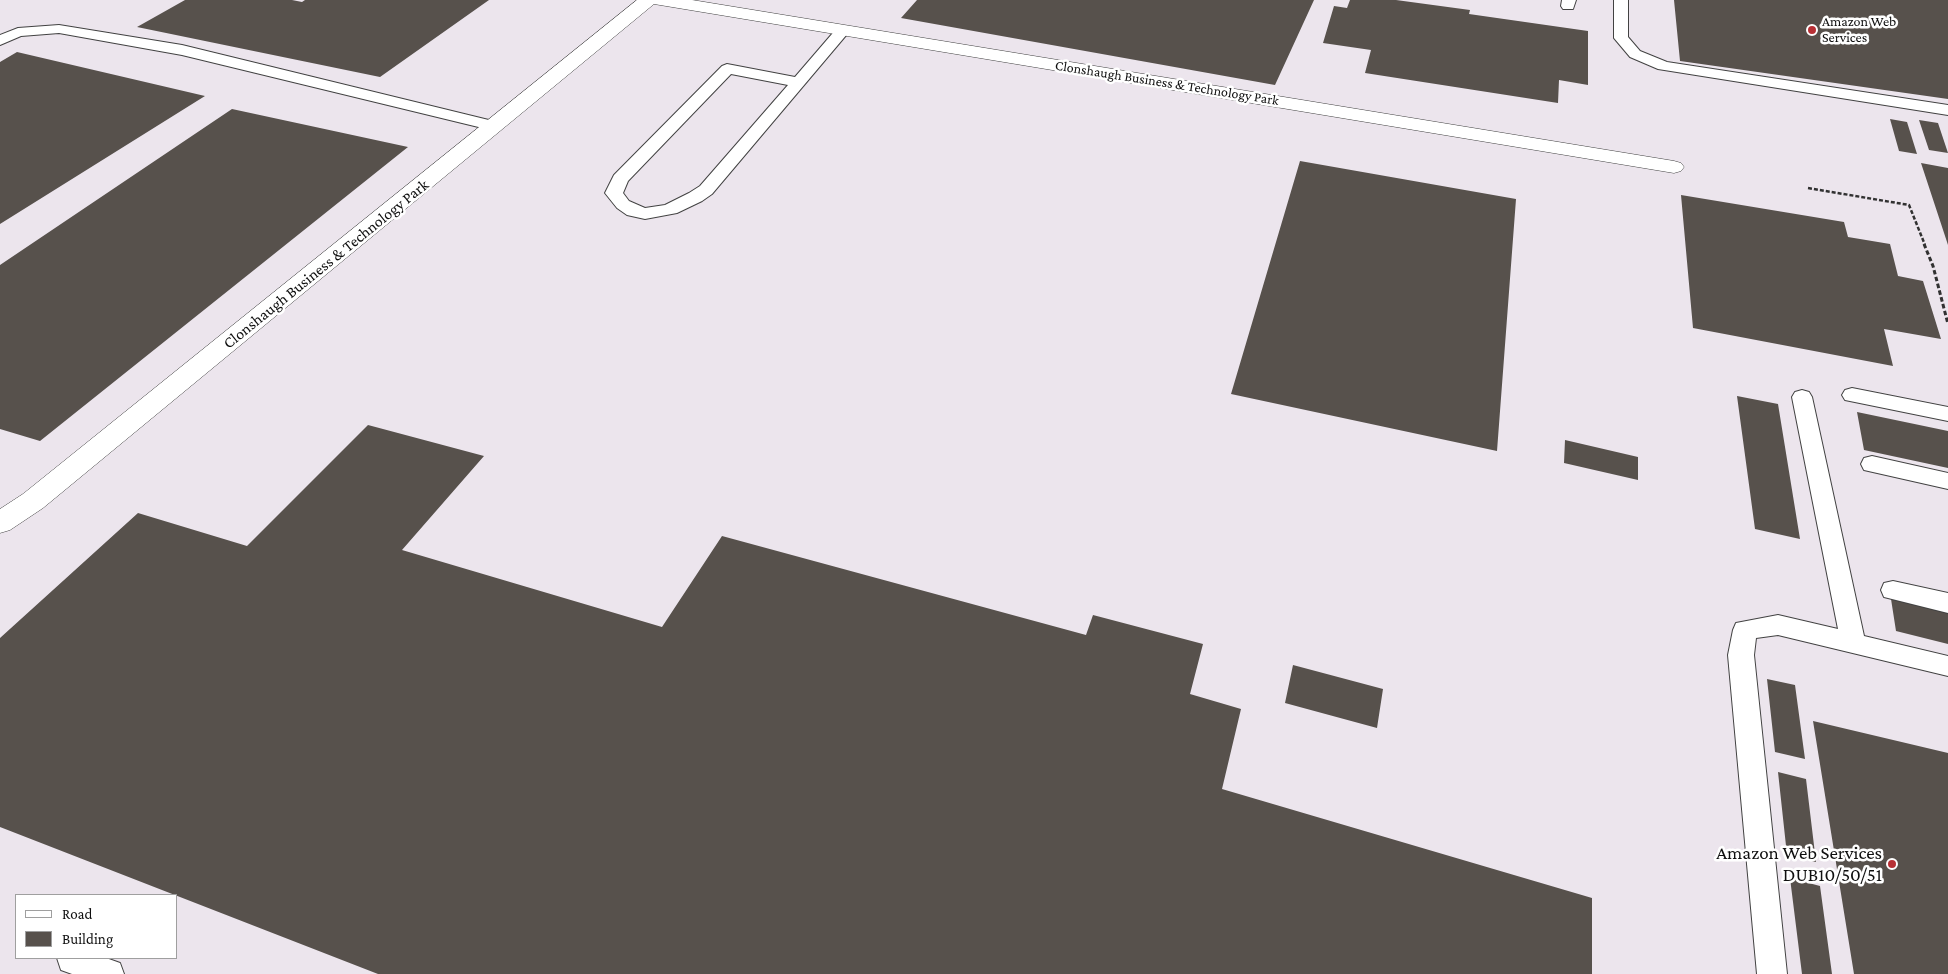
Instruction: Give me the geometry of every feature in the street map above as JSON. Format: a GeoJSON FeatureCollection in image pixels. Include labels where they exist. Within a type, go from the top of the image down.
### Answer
{"type":"FeatureCollection","features":[{"type":"Feature","properties":{"kind":"street","name":"Clonshaugh Business & Technology Park"},"geometry":{"type":"LineString","coordinates":[[0,523],[33,501],[648,0]]}},
{"type":"Feature","properties":{"kind":"street","name":"Clonshaugh Business & Technology Park"},"geometry":{"type":"LineString","coordinates":[[660,0],[1674,167]]}},
{"type":"Feature","properties":{"kind":"lane"},"geometry":{"type":"LineString","coordinates":[[1621,0],[1621,38],[1635,54],[1663,66],[1948,110]]}},
{"type":"Feature","properties":{"kind":"lane"},"geometry":{"type":"LineString","coordinates":[[0,41],[18,32],[59,29],[153,45],[191,52],[495,126]]}},
{"type":"Feature","properties":{"kind":"lane"},"geometry":{"type":"LineString","coordinates":[[799,82],[726,69],[620,179],[614,193],[620,204],[634,211],[655,214],[674,209],[706,190],[844,30]]}},
{"type":"Feature","properties":{"kind":"lane"},"geometry":{"type":"LineString","coordinates":[[1852,395],[1948,414]]}},
{"type":"Feature","properties":{"kind":"lane"},"geometry":{"type":"LineString","coordinates":[[1802,397],[1853,643]]}},
{"type":"Feature","properties":{"kind":"lane"},"geometry":{"type":"LineString","coordinates":[[1872,464],[1948,481]]}},
{"type":"Feature","properties":{"kind":"lane"},"geometry":{"type":"LineString","coordinates":[[1893,590],[1948,603]]}},
{"type":"Feature","properties":{"kind":"lane"},"geometry":{"type":"LineString","coordinates":[[1772,974],[1741,655],[1745,630],[1778,625],[1948,666]]}},
{"type":"Feature","properties":{"kind":"lane"},"geometry":{"type":"LineString","coordinates":[[72,959],[109,974]]}},
{"type":"Feature","properties":{"kind":"path"},"geometry":{"type":"LineString","coordinates":[[1808,188],[1909,205],[1933,266],[1948,324]]}},
{"type":"Feature","properties":{"kind":"shaded area"},"geometry":{"type":"Polygon","coordinates":[[[0,0],[1948,0],[1948,974],[0,974],[0,0]]]}},
{"type":"Feature","properties":{"kind":"building"},"geometry":{"type":"Polygon","coordinates":[[[185,0],[292,0],[302,2],[305,0],[489,0],[380,77],[137,27],[185,0]]]}},
{"type":"Feature","properties":{"kind":"building"},"geometry":{"type":"Polygon","coordinates":[[[917,0],[1314,0],[1275,85],[901,18],[917,0]]]}},
{"type":"Feature","properties":{"kind":"building"},"geometry":{"type":"Polygon","coordinates":[[[1350,0],[1396,0],[1470,10],[1469,14],[1588,31],[1588,85],[1559,80],[1558,103],[1365,73],[1371,50],[1323,43],[1334,6],[1347,8],[1350,0]]]}},
{"type":"Feature","properties":{"kind":"building","name":"Amazon Web Services"},"geometry":{"type":"Polygon","coordinates":[[[1674,0],[1948,0],[1948,99],[1680,61],[1674,0]]]}},
{"type":"Feature","properties":{"kind":"building"},"geometry":{"type":"Polygon","coordinates":[[[17,52],[205,96],[0,224],[0,62],[17,52]]]}},
{"type":"Feature","properties":{"kind":"building"},"geometry":{"type":"Polygon","coordinates":[[[232,109],[408,147],[40,441],[0,429],[0,265],[232,109]]]}},
{"type":"Feature","properties":{"kind":"building"},"geometry":{"type":"Polygon","coordinates":[[[1890,119],[1907,122],[1917,154],[1899,151],[1890,119]]]}},
{"type":"Feature","properties":{"kind":"building"},"geometry":{"type":"Polygon","coordinates":[[[1919,120],[1938,123],[1948,153],[1929,150],[1919,120]]]}},
{"type":"Feature","properties":{"kind":"building"},"geometry":{"type":"Polygon","coordinates":[[[1300,161],[1516,199],[1497,451],[1231,394],[1300,161]]]}},
{"type":"Feature","properties":{"kind":"building"},"geometry":{"type":"Polygon","coordinates":[[[1921,163],[1948,168],[1948,245],[1921,163]]]}},
{"type":"Feature","properties":{"kind":"building"},"geometry":{"type":"Polygon","coordinates":[[[1681,195],[1844,222],[1848,237],[1890,244],[1898,276],[1923,281],[1941,339],[1884,329],[1893,366],[1693,328],[1681,195]]]}},
{"type":"Feature","properties":{"kind":"building"},"geometry":{"type":"Polygon","coordinates":[[[1737,396],[1778,404],[1800,539],[1755,529],[1737,396]]]}},
{"type":"Feature","properties":{"kind":"building"},"geometry":{"type":"Polygon","coordinates":[[[1857,412],[1948,431],[1948,468],[1864,450],[1857,412]]]}},
{"type":"Feature","properties":{"kind":"building"},"geometry":{"type":"Polygon","coordinates":[[[368,425],[484,456],[402,550],[662,627],[722,536],[1086,635],[1093,615],[1203,644],[1190,694],[1241,709],[1222,789],[1592,898],[1592,974],[378,974],[178,896],[178,894],[172,894],[0,827],[0,638],[138,513],[247,546],[368,425]]]}},
{"type":"Feature","properties":{"kind":"building"},"geometry":{"type":"Polygon","coordinates":[[[1565,440],[1638,457],[1638,480],[1564,463],[1565,440]]]}},
{"type":"Feature","properties":{"kind":"building"},"geometry":{"type":"Polygon","coordinates":[[[1891,599],[1948,613],[1948,644],[1896,631],[1891,599]]]}},
{"type":"Feature","properties":{"kind":"building"},"geometry":{"type":"Polygon","coordinates":[[[1293,665],[1383,689],[1377,728],[1285,703],[1293,665]]]}},
{"type":"Feature","properties":{"kind":"building"},"geometry":{"type":"Polygon","coordinates":[[[1767,679],[1795,685],[1805,759],[1775,752],[1767,679]]]}},
{"type":"Feature","properties":{"kind":"building","name":"Amazon Web Services DUB10/50/51"},"geometry":{"type":"Polygon","coordinates":[[[1813,721],[1948,753],[1948,974],[1854,974],[1813,721]]]}},
{"type":"Feature","properties":{"kind":"building"},"geometry":{"type":"Polygon","coordinates":[[[1778,772],[1806,779],[1816,862],[1787,855],[1778,772]]]}},
{"type":"Feature","properties":{"kind":"building"},"geometry":{"type":"Polygon","coordinates":[[[1790,878],[1820,886],[1832,974],[1802,974],[1790,878]]]}},
{"type":"Feature","properties":{"kind":"place","name":"Amazon Web Services"},"geometry":{"type":"Point","coordinates":[1812,30]}},
{"type":"Feature","properties":{"kind":"place","name":"Amazon Web Services DUB10/50/51"},"geometry":{"type":"Point","coordinates":[1892,864]}}]}
